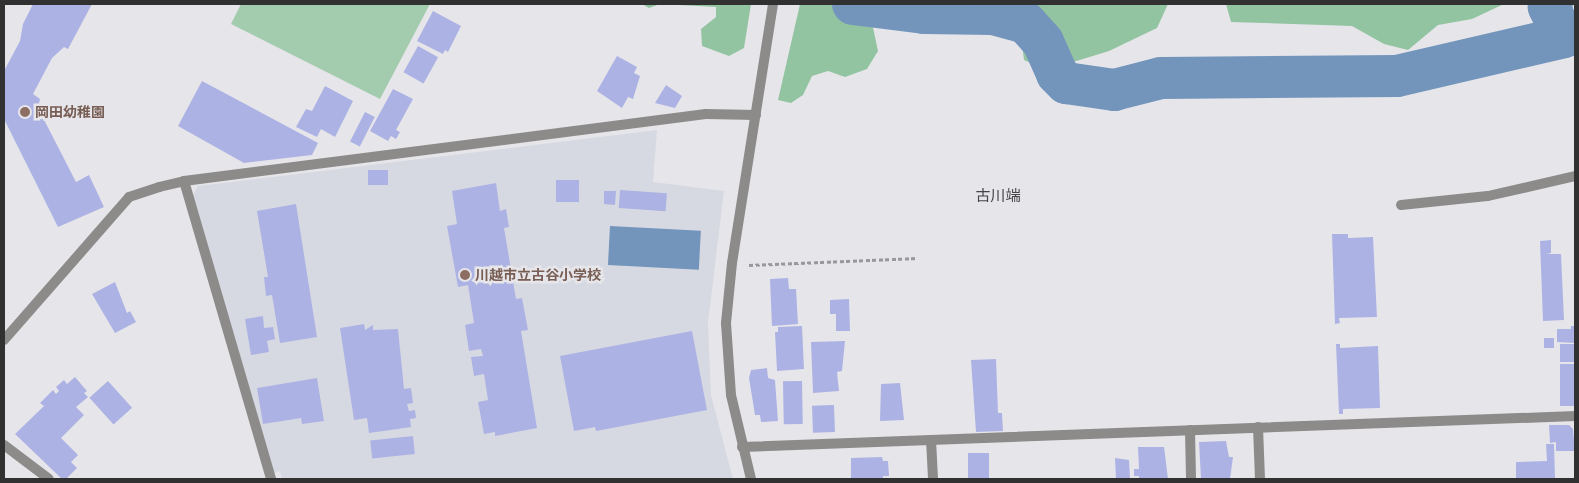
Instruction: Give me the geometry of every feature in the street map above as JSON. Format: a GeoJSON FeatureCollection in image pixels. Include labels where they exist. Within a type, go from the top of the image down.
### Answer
{"type":"FeatureCollection","features":[{"type":"Feature","properties":{"kind":"street"},"geometry":{"type":"LineString","coordinates":[[751,479],[730,395],[727,332],[732,263],[773,4]]}},
{"type":"Feature","properties":{"kind":"street"},"geometry":{"type":"LineString","coordinates":[[4,340],[129,197],[184,181],[706,114],[756,115]]}},
{"type":"Feature","properties":{"kind":"street"},"geometry":{"type":"LineString","coordinates":[[1401,205],[1488,196],[1575,176]]}},
{"type":"Feature","properties":{"kind":"street"},"geometry":{"type":"LineString","coordinates":[[184,181],[271,479]]}},
{"type":"Feature","properties":{"kind":"street"},"geometry":{"type":"LineString","coordinates":[[742,447],[1575,416]]}},
{"type":"Feature","properties":{"kind":"street"},"geometry":{"type":"LineString","coordinates":[[1258,428],[1260,479]]}},
{"type":"Feature","properties":{"kind":"street"},"geometry":{"type":"LineString","coordinates":[[1190,430],[1191,479]]}},
{"type":"Feature","properties":{"kind":"street"},"geometry":{"type":"LineString","coordinates":[[931,440],[932,479]]}},
{"type":"Feature","properties":{"kind":"street"},"geometry":{"type":"LineString","coordinates":[[4,445],[48,479]]}},
{"type":"Feature","properties":{"kind":"path"},"geometry":{"type":"LineString","coordinates":[[732,263],[803,265],[918,258]]}},
{"type":"Feature","properties":{"kind":"shaded area","name":"川越市立古谷小学校"},"geometry":{"type":"Polygon","coordinates":[[[657,130],[653,182],[724,191],[708,323],[711,395],[733,479],[282,479],[280,471],[274,473],[193,195],[198,186],[657,130]]]}},
{"type":"Feature","properties":{"kind":"green space"},"geometry":{"type":"Polygon","coordinates":[[[241,4],[430,4],[380,99],[231,24],[241,4]]]}},
{"type":"Feature","properties":{"kind":"green space"},"geometry":{"type":"Polygon","coordinates":[[[642,4],[660,4],[649,8],[642,4]]]}},
{"type":"Feature","properties":{"kind":"green space"},"geometry":{"type":"Polygon","coordinates":[[[660,4],[751,4],[744,48],[729,56],[702,46],[701,29],[716,17],[716,7],[660,4]]]}},
{"type":"Feature","properties":{"kind":"green space"},"geometry":{"type":"Polygon","coordinates":[[[800,4],[868,4],[878,51],[867,69],[845,77],[828,71],[812,76],[803,95],[791,103],[778,100],[800,4]]]}},
{"type":"Feature","properties":{"kind":"green space"},"geometry":{"type":"Polygon","coordinates":[[[1036,4],[1168,4],[1157,28],[1109,51],[1047,70],[1024,60],[1021,37],[1036,4]]]}},
{"type":"Feature","properties":{"kind":"green space"},"geometry":{"type":"Polygon","coordinates":[[[1226,4],[1504,4],[1472,19],[1438,25],[1408,50],[1384,44],[1352,26],[1231,22],[1226,4]]]}},
{"type":"Feature","properties":{"kind":"water"},"geometry":{"type":"Polygon","coordinates":[[[610,226],[701,231],[699,270],[608,265],[610,226]]]}},
{"type":"Feature","properties":{"kind":"building"},"geometry":{"type":"Polygon","coordinates":[[[33,4],[92,4],[68,49],[64,47],[52,58],[33,94],[40,99],[38,108],[76,182],[89,175],[104,207],[58,227],[4,119],[4,71],[20,41],[23,24],[33,4]]]}},
{"type":"Feature","properties":{"kind":"building"},"geometry":{"type":"Polygon","coordinates":[[[433,11],[461,26],[448,52],[445,50],[443,54],[417,41],[433,11]]]}},
{"type":"Feature","properties":{"kind":"building"},"geometry":{"type":"Polygon","coordinates":[[[418,46],[438,57],[424,83],[403,72],[418,46]]]}},
{"type":"Feature","properties":{"kind":"building"},"geometry":{"type":"Polygon","coordinates":[[[617,56],[637,67],[634,73],[640,76],[633,99],[628,97],[622,108],[597,91],[617,56]]]}},
{"type":"Feature","properties":{"kind":"building"},"geometry":{"type":"Polygon","coordinates":[[[202,81],[318,143],[312,155],[244,163],[178,126],[202,81]]]}},
{"type":"Feature","properties":{"kind":"building"},"geometry":{"type":"Polygon","coordinates":[[[666,85],[682,96],[675,108],[655,103],[666,85]]]}},
{"type":"Feature","properties":{"kind":"building"},"geometry":{"type":"Polygon","coordinates":[[[325,86],[353,101],[335,137],[321,129],[317,137],[296,127],[306,109],[312,111],[325,86]]]}},
{"type":"Feature","properties":{"kind":"building"},"geometry":{"type":"Polygon","coordinates":[[[393,89],[413,99],[396,130],[400,132],[396,139],[391,136],[388,141],[370,131],[393,89]]]}},
{"type":"Feature","properties":{"kind":"building"},"geometry":{"type":"Polygon","coordinates":[[[365,112],[375,117],[360,146],[350,141],[365,112]]]}},
{"type":"Feature","properties":{"kind":"building"},"geometry":{"type":"Polygon","coordinates":[[[368,170],[388,170],[388,185],[368,185],[368,170]]]}},
{"type":"Feature","properties":{"kind":"building"},"geometry":{"type":"Polygon","coordinates":[[[556,180],[579,180],[579,202],[556,202],[556,180]]]}},
{"type":"Feature","properties":{"kind":"building"},"geometry":{"type":"Polygon","coordinates":[[[496,183],[500,211],[506,209],[509,227],[504,228],[516,299],[522,298],[528,330],[521,331],[537,428],[495,436],[495,432],[484,434],[478,402],[488,400],[484,374],[474,376],[471,357],[483,356],[481,349],[469,351],[465,325],[474,323],[468,285],[458,287],[447,226],[457,224],[452,191],[496,183]]]}},
{"type":"Feature","properties":{"kind":"building"},"geometry":{"type":"Polygon","coordinates":[[[620,190],[667,193],[666,211],[619,208],[620,190]]]}},
{"type":"Feature","properties":{"kind":"building"},"geometry":{"type":"Polygon","coordinates":[[[604,191],[616,191],[615,205],[604,204],[604,191]]]}},
{"type":"Feature","properties":{"kind":"building"},"geometry":{"type":"Polygon","coordinates":[[[296,204],[317,337],[280,343],[272,295],[266,296],[264,277],[268,277],[257,211],[296,204]]]}},
{"type":"Feature","properties":{"kind":"building"},"geometry":{"type":"Polygon","coordinates":[[[1332,234],[1348,234],[1348,238],[1373,237],[1377,317],[1339,318],[1340,323],[1335,324],[1332,234]]]}},
{"type":"Feature","properties":{"kind":"building"},"geometry":{"type":"Polygon","coordinates":[[[1551,240],[1551,253],[1547,254],[1561,254],[1564,320],[1543,321],[1540,241],[1551,240]]]}},
{"type":"Feature","properties":{"kind":"building"},"geometry":{"type":"Polygon","coordinates":[[[788,278],[789,289],[796,289],[798,324],[772,326],[770,279],[788,278]]]}},
{"type":"Feature","properties":{"kind":"building"},"geometry":{"type":"Polygon","coordinates":[[[115,282],[127,313],[130,311],[136,322],[115,333],[92,294],[115,282]]]}},
{"type":"Feature","properties":{"kind":"building"},"geometry":{"type":"Polygon","coordinates":[[[849,299],[850,331],[836,331],[836,314],[830,314],[830,300],[849,299]]]}},
{"type":"Feature","properties":{"kind":"building"},"geometry":{"type":"Polygon","coordinates":[[[263,316],[264,328],[273,327],[275,339],[267,341],[269,352],[251,355],[245,319],[263,316]]]}},
{"type":"Feature","properties":{"kind":"building"},"geometry":{"type":"Polygon","coordinates":[[[364,324],[365,330],[373,325],[373,330],[398,329],[404,389],[411,388],[413,403],[407,404],[409,411],[415,410],[416,418],[410,419],[411,427],[369,433],[367,418],[354,420],[340,328],[364,324]]]}},
{"type":"Feature","properties":{"kind":"building"},"geometry":{"type":"Polygon","coordinates":[[[802,326],[804,369],[777,371],[775,332],[778,332],[778,327],[802,326]]]}},
{"type":"Feature","properties":{"kind":"building"},"geometry":{"type":"Polygon","coordinates":[[[1571,326],[1575,326],[1575,343],[1557,342],[1557,329],[1571,329],[1571,326]]]}},
{"type":"Feature","properties":{"kind":"building"},"geometry":{"type":"Polygon","coordinates":[[[692,331],[707,410],[596,431],[595,427],[574,431],[560,356],[692,331]]]}},
{"type":"Feature","properties":{"kind":"building"},"geometry":{"type":"Polygon","coordinates":[[[1544,338],[1554,338],[1554,348],[1544,348],[1544,338]]]}},
{"type":"Feature","properties":{"kind":"building"},"geometry":{"type":"Polygon","coordinates":[[[845,341],[842,371],[837,372],[839,391],[813,393],[811,342],[845,341]]]}},
{"type":"Feature","properties":{"kind":"building"},"geometry":{"type":"Polygon","coordinates":[[[1336,344],[1340,344],[1340,348],[1378,346],[1380,408],[1343,409],[1343,414],[1339,414],[1336,344]]]}},
{"type":"Feature","properties":{"kind":"building"},"geometry":{"type":"Polygon","coordinates":[[[1560,344],[1575,344],[1575,362],[1560,362],[1560,344]]]}},
{"type":"Feature","properties":{"kind":"building"},"geometry":{"type":"Polygon","coordinates":[[[996,359],[998,413],[1002,413],[1003,431],[976,432],[971,360],[996,359]]]}},
{"type":"Feature","properties":{"kind":"building"},"geometry":{"type":"Polygon","coordinates":[[[1560,364],[1575,364],[1575,406],[1560,406],[1560,364]]]}},
{"type":"Feature","properties":{"kind":"building"},"geometry":{"type":"Polygon","coordinates":[[[767,368],[768,378],[775,380],[778,421],[761,422],[760,415],[755,415],[749,378],[751,370],[767,368]]]}},
{"type":"Feature","properties":{"kind":"building"},"geometry":{"type":"Polygon","coordinates":[[[75,377],[87,391],[84,393],[88,397],[76,407],[84,415],[61,438],[78,455],[71,462],[77,468],[66,479],[62,479],[15,434],[44,406],[40,403],[53,390],[56,394],[59,391],[56,387],[64,380],[67,384],[75,377]]]}},
{"type":"Feature","properties":{"kind":"building"},"geometry":{"type":"Polygon","coordinates":[[[317,378],[324,421],[302,424],[301,418],[263,424],[257,388],[317,378]]]}},
{"type":"Feature","properties":{"kind":"building"},"geometry":{"type":"Polygon","coordinates":[[[108,381],[132,408],[114,424],[89,398],[108,381]]]}},
{"type":"Feature","properties":{"kind":"building"},"geometry":{"type":"Polygon","coordinates":[[[783,381],[802,381],[803,424],[784,424],[783,381]]]}},
{"type":"Feature","properties":{"kind":"building"},"geometry":{"type":"Polygon","coordinates":[[[900,383],[904,420],[880,421],[881,384],[900,383]]]}},
{"type":"Feature","properties":{"kind":"building"},"geometry":{"type":"Polygon","coordinates":[[[834,405],[835,432],[813,433],[812,406],[834,405]]]}},
{"type":"Feature","properties":{"kind":"building"},"geometry":{"type":"Polygon","coordinates":[[[1549,425],[1569,425],[1573,429],[1575,451],[1556,451],[1556,442],[1550,443],[1549,425]]]}},
{"type":"Feature","properties":{"kind":"building"},"geometry":{"type":"Polygon","coordinates":[[[413,436],[415,454],[372,458],[370,440],[413,436]]]}},
{"type":"Feature","properties":{"kind":"building"},"geometry":{"type":"Polygon","coordinates":[[[1226,441],[1229,457],[1233,457],[1230,479],[1201,479],[1199,442],[1226,441]]]}},
{"type":"Feature","properties":{"kind":"building"},"geometry":{"type":"Polygon","coordinates":[[[1546,444],[1554,444],[1555,479],[1516,479],[1516,462],[1547,461],[1546,444]]]}},
{"type":"Feature","properties":{"kind":"building"},"geometry":{"type":"Polygon","coordinates":[[[1138,447],[1164,447],[1168,479],[1139,479],[1139,476],[1134,476],[1134,469],[1139,469],[1138,447]]]}},
{"type":"Feature","properties":{"kind":"building"},"geometry":{"type":"Polygon","coordinates":[[[968,453],[989,453],[989,479],[968,479],[968,453]]]}},
{"type":"Feature","properties":{"kind":"building"},"geometry":{"type":"Polygon","coordinates":[[[882,457],[883,461],[888,461],[889,476],[883,476],[883,479],[851,479],[851,458],[882,457]]]}},
{"type":"Feature","properties":{"kind":"building"},"geometry":{"type":"Polygon","coordinates":[[[1115,458],[1129,460],[1130,479],[1116,479],[1115,458]]]}},
{"type":"Feature","properties":{"kind":"waterway"},"geometry":{"type":"LineString","coordinates":[[853,4],[924,13],[993,14],[1026,23],[1043,42],[1057,74],[1066,83],[1114,90],[1161,78],[1397,76],[1564,37],[1549,7],[1552,4]]}},
{"type":"Feature","properties":{"kind":"place","name":"岡田幼稚園"},"geometry":{"type":"Point","coordinates":[25,112]}},
{"type":"Feature","properties":{"kind":"place","name":"川越市立古谷小学校"},"geometry":{"type":"Point","coordinates":[465,275]}},
{"type":"Feature","properties":{"kind":"district","name":"古川端"},"geometry":{"type":"Point","coordinates":[998,197]}}]}
